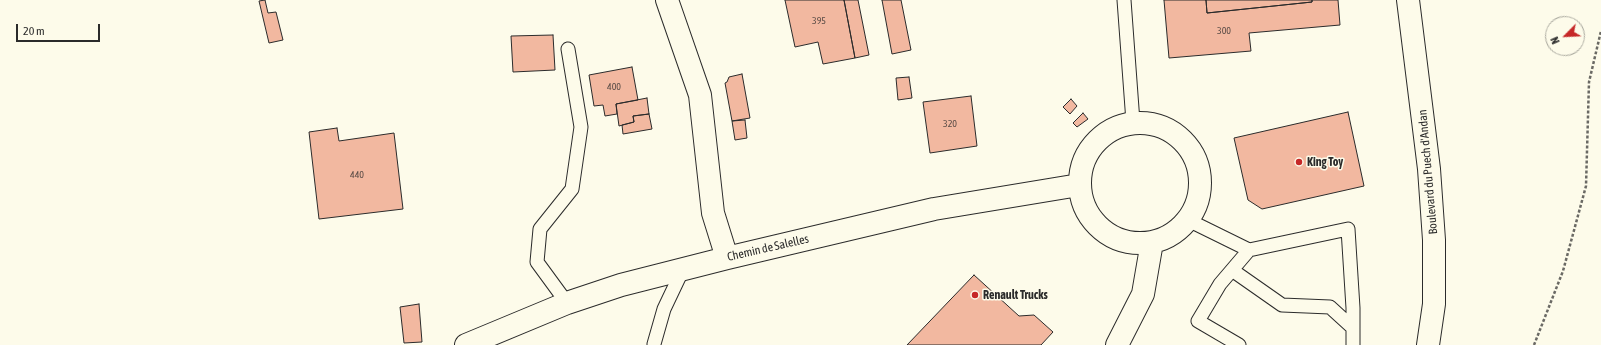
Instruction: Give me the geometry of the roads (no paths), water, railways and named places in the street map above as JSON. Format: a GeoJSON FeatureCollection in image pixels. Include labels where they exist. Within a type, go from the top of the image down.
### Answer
{"type":"FeatureCollection","features":[{"type":"Feature","properties":{"kind":"street"},"geometry":{"type":"LineString","coordinates":[[667,0],[700,95],[714,213],[727,258]]}},
{"type":"Feature","properties":{"kind":"street","name":"Boulevard du Puech d'Andan"},"geometry":{"type":"LineString","coordinates":[[1408,0],[1429,169],[1434,240],[1434,304],[1428,345]]}},
{"type":"Feature","properties":{"kind":"street"},"geometry":{"type":"LineString","coordinates":[[1133,122],[1153,124],[1172,131],[1187,144],[1197,162],[1200,182],[1198,202],[1188,220],[1178,230],[1165,238],[1152,242],[1131,242],[1111,236],[1100,228],[1095,223],[1084,205],[1079,185],[1081,167],[1088,150],[1100,136],[1116,127],[1133,122]]}},
{"type":"Feature","properties":{"kind":"street","name":"Chemin de Salelles"},"geometry":{"type":"LineString","coordinates":[[467,345],[567,303],[622,285],[683,269],[934,209],[1079,185]]}},
{"type":"Feature","properties":{"kind":"street"},"geometry":{"type":"LineString","coordinates":[[1117,345],[1143,294],[1152,242]]}},
{"type":"Feature","properties":{"kind":"lane"},"geometry":{"type":"LineString","coordinates":[[1124,0],[1133,122]]}},
{"type":"Feature","properties":{"kind":"lane"},"geometry":{"type":"LineString","coordinates":[[567,303],[537,262],[540,229],[572,189],[581,127],[568,49]]}},
{"type":"Feature","properties":{"kind":"lane"},"geometry":{"type":"LineString","coordinates":[[1188,220],[1248,250],[1348,229],[1353,345]]}},
{"type":"Feature","properties":{"kind":"lane"},"geometry":{"type":"LineString","coordinates":[[1239,345],[1198,320],[1220,284],[1248,250]]}},
{"type":"Feature","properties":{"kind":"lane"},"geometry":{"type":"LineString","coordinates":[[654,344],[664,309],[683,269]]}},
{"type":"Feature","properties":{"kind":"lane"},"geometry":{"type":"LineString","coordinates":[[1232,270],[1282,305],[1330,307],[1353,328]]}},
{"type":"Feature","properties":{"kind":"place","name":"King Toy"},"geometry":{"type":"Point","coordinates":[1299,162]}},
{"type":"Feature","properties":{"kind":"place","name":"Renault Trucks"},"geometry":{"type":"Point","coordinates":[975,295]}}]}
